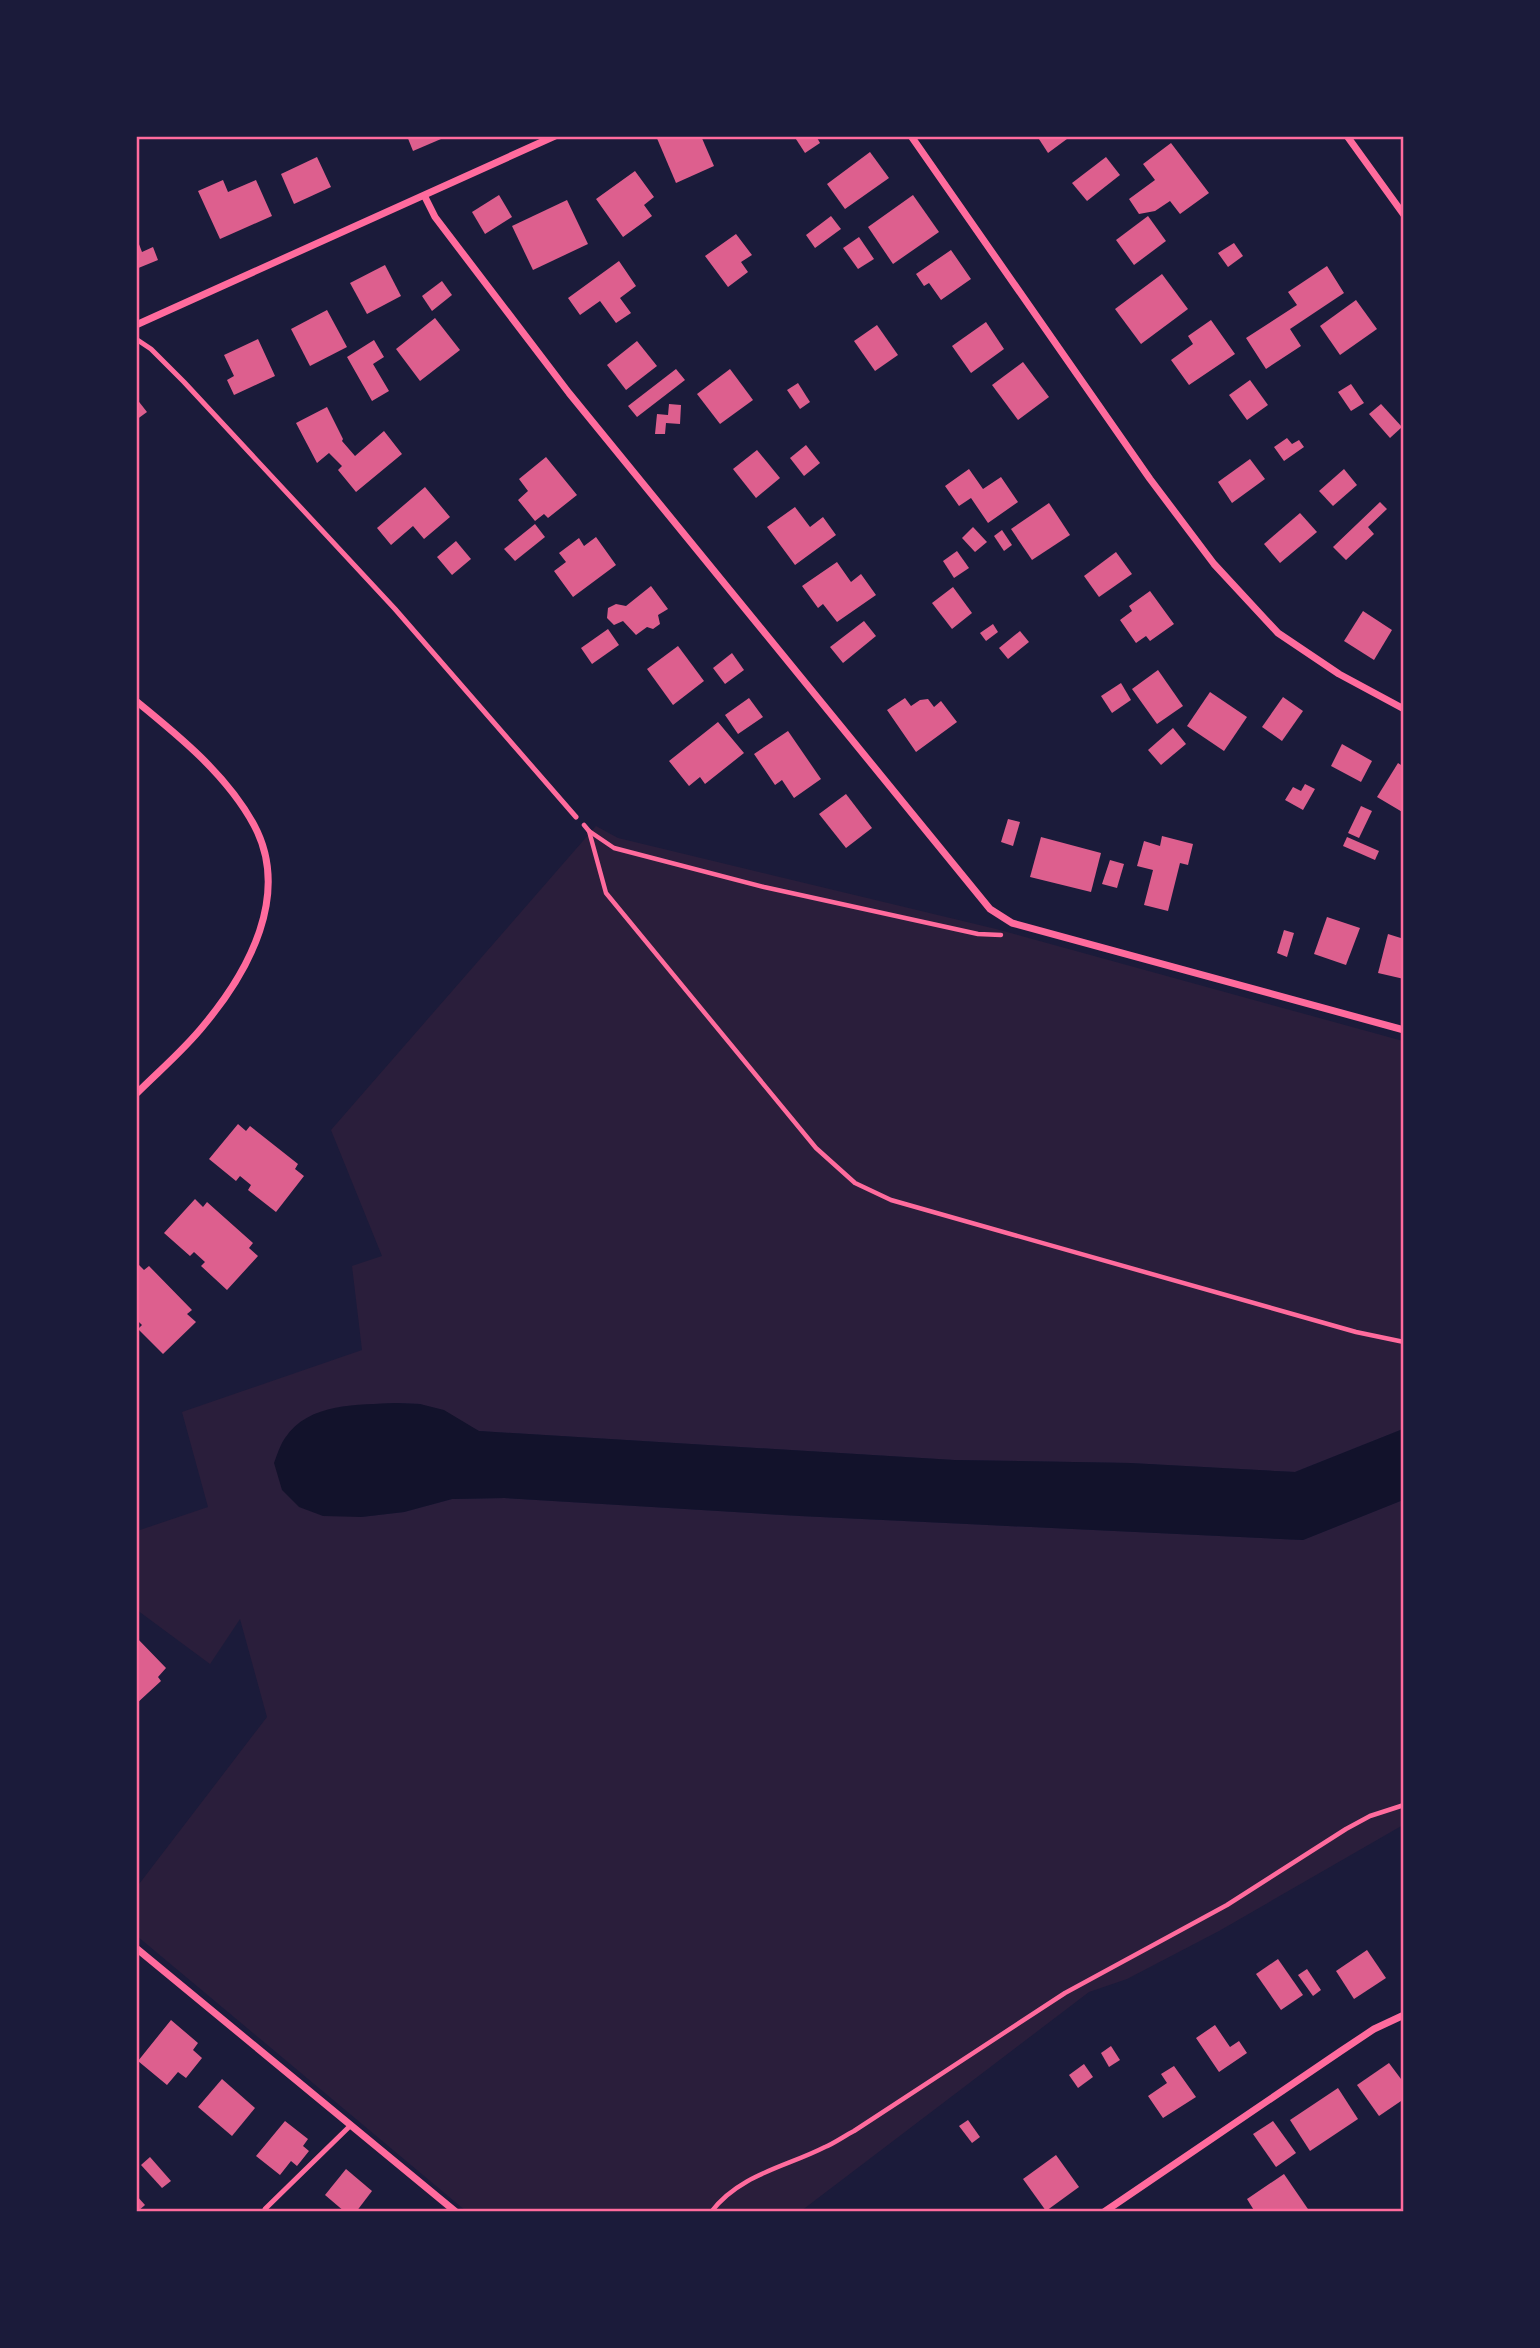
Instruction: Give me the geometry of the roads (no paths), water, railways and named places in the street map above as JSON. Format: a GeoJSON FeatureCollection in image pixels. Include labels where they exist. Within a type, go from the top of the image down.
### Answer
{"type":"FeatureCollection","features":[{"type":"Feature","properties":{"kind":"street"},"geometry":{"type":"LineString","coordinates":[[136,325],[425,197],[555,136]]}},
{"type":"Feature","properties":{"kind":"street"},"geometry":{"type":"LineString","coordinates":[[911,136],[1150,480],[1214,564],[1278,633],[1339,674],[1404,709]]}},
{"type":"Feature","properties":{"kind":"street"},"geometry":{"type":"LineString","coordinates":[[1348,136],[1402,212]]}},
{"type":"Feature","properties":{"kind":"street"},"geometry":{"type":"LineString","coordinates":[[425,197],[435,217],[569,393],[990,909],[1012,923],[1404,1030]]}},
{"type":"Feature","properties":{"kind":"street"},"geometry":{"type":"LineString","coordinates":[[136,701],[184,742],[231,791],[254,825],[262,844],[270,888],[252,952],[225,997],[203,1026],[136,1094]]}},
{"type":"Feature","properties":{"kind":"street"},"geometry":{"type":"LineString","coordinates":[[136,1948],[456,2211]]}},
{"type":"Feature","properties":{"kind":"street"},"geometry":{"type":"LineString","coordinates":[[1104,2211],[1374,2029],[1404,2015]]}},
{"type":"Feature","properties":{"kind":"lane"},"geometry":{"type":"LineString","coordinates":[[136,340],[151,349],[184,383],[395,609],[576,817]]}},
{"type":"Feature","properties":{"kind":"lane"},"geometry":{"type":"LineString","coordinates":[[265,2209],[351,2125]]}}]}
